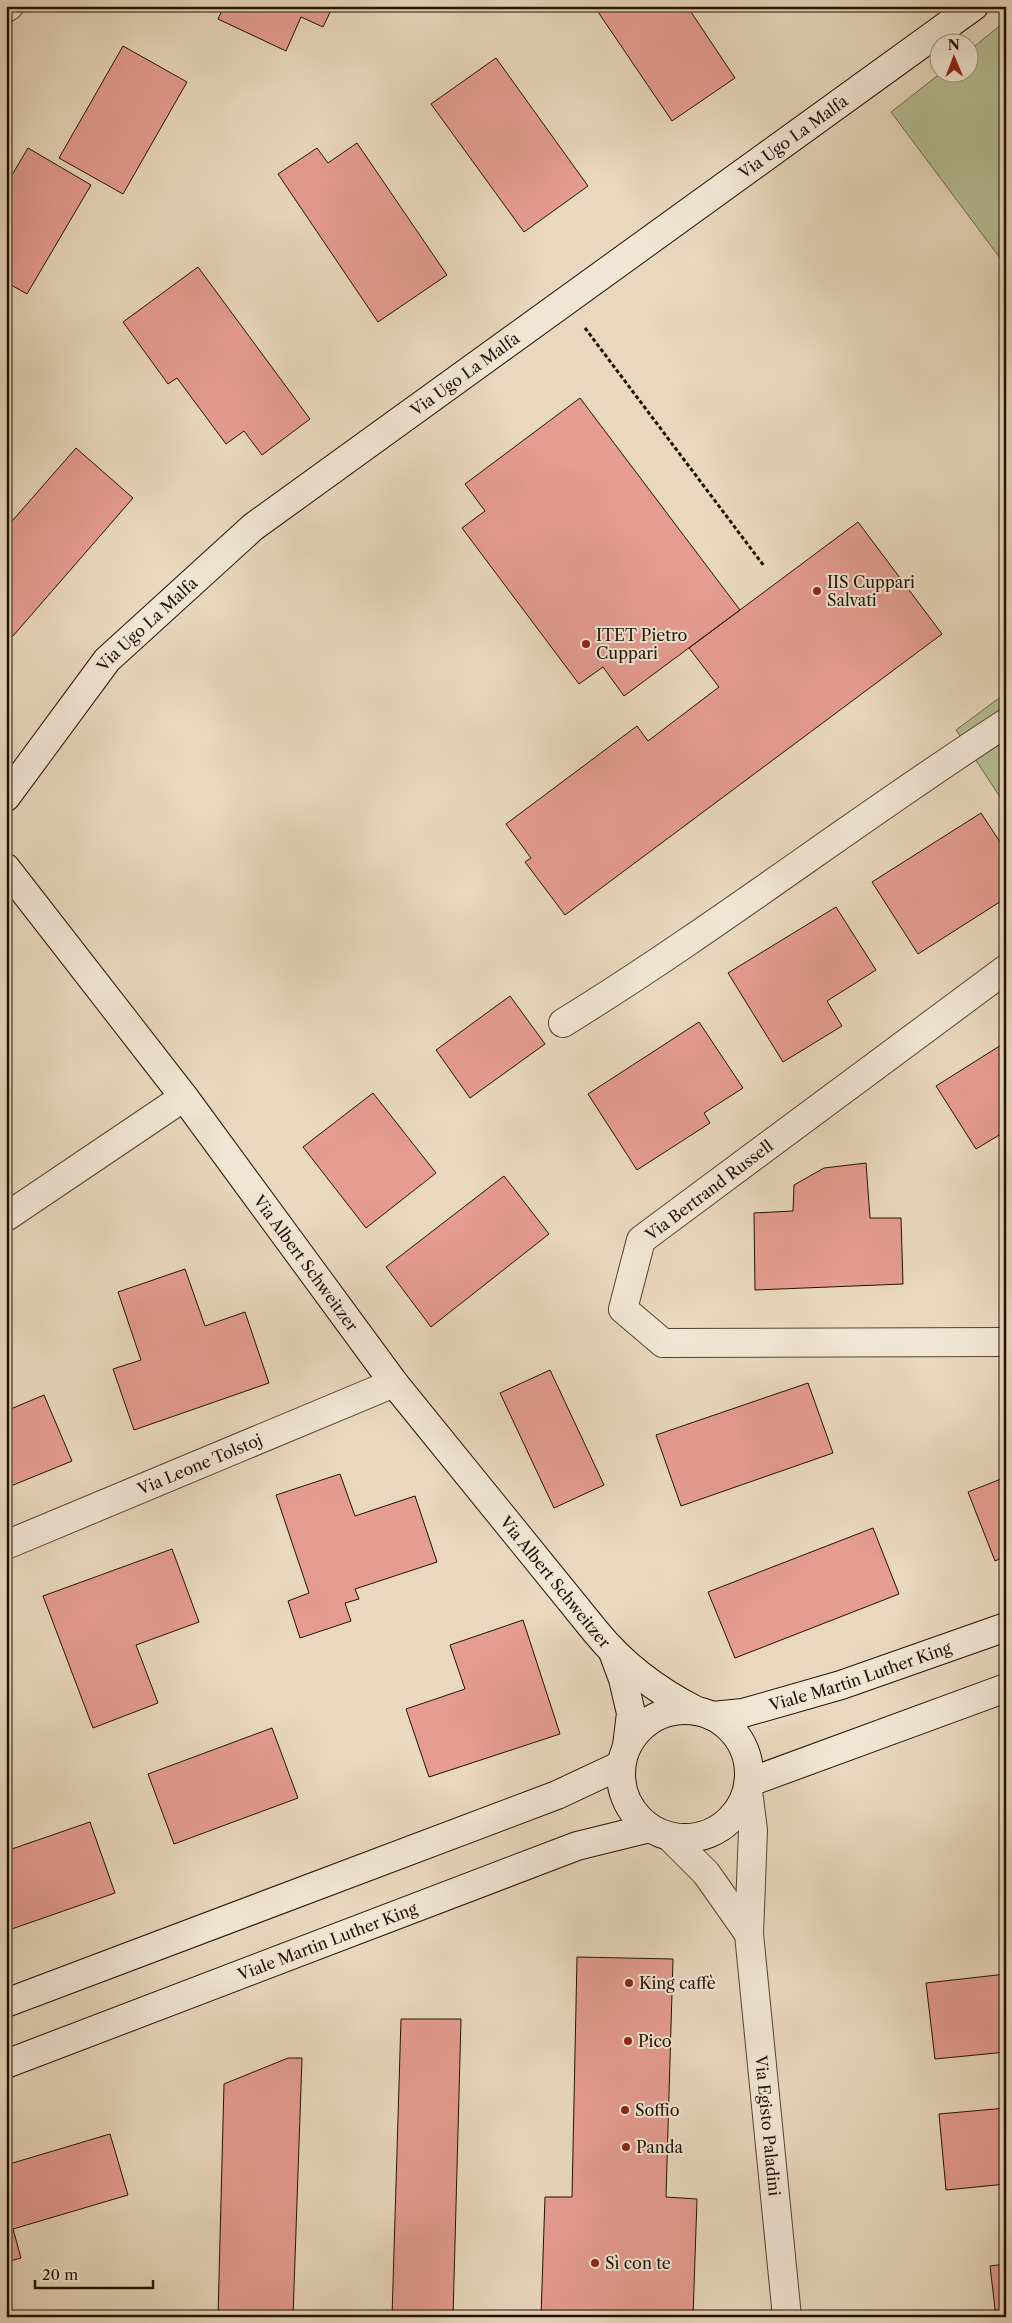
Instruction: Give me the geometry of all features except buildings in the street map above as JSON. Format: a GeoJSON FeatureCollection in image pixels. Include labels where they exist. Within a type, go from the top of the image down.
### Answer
{"type":"FeatureCollection","features":[{"type":"Feature","properties":{"kind":"street","name":"Via Ugo La Malfa"},"geometry":{"type":"LineString","coordinates":[[6,797],[107,660],[253,527],[974,6]]}},
{"type":"Feature","properties":{"kind":"street"},"geometry":{"type":"LineString","coordinates":[[563,1023],[644,973],[832,840],[1006,723]]}},
{"type":"Feature","properties":{"kind":"street","name":"Via Albert Schweitzer"},"geometry":{"type":"LineString","coordinates":[[6,868],[184,1097],[394,1383],[613,1652],[671,1698],[703,1713]]}},
{"type":"Feature","properties":{"kind":"street","name":"Via Bertrand Russell"},"geometry":{"type":"LineString","coordinates":[[1006,969],[640,1240],[623,1310],[663,1343],[1006,1342]]}},
{"type":"Feature","properties":{"kind":"street"},"geometry":{"type":"LineString","coordinates":[[6,1217],[184,1097]]}},
{"type":"Feature","properties":{"kind":"street","name":"Via Leone Tolstoj"},"geometry":{"type":"LineString","coordinates":[[6,1545],[394,1383]]}},
{"type":"Feature","properties":{"kind":"street","name":"Viale Martin Luther King"},"geometry":{"type":"LineString","coordinates":[[6,2003],[557,1795],[624,1756],[639,1729],[655,1717],[674,1710],[703,1713],[743,1713],[842,1685],[1006,1627]]}},
{"type":"Feature","properties":{"kind":"street","name":"Via Albert Schweitzer"},"geometry":{"type":"LineString","coordinates":[[613,1652],[623,1679],[631,1713],[624,1756]]}},
{"type":"Feature","properties":{"kind":"street"},"geometry":{"type":"LineString","coordinates":[[703,1713],[726,1724],[737,1735],[745,1750],[749,1765],[749,1786],[1006,1688]]}},
{"type":"Feature","properties":{"kind":"street"},"geometry":{"type":"LineString","coordinates":[[624,1756],[621,1784],[627,1801],[636,1817],[660,1833]]}},
{"type":"Feature","properties":{"kind":"street","name":"Viale Martin Luther King"},"geometry":{"type":"LineString","coordinates":[[6,2064],[577,1846],[660,1833],[690,1839],[709,1834],[727,1824],[740,1809],[749,1786]]}},
{"type":"Feature","properties":{"kind":"street","name":"Via Egisto Paladini"},"geometry":{"type":"LineString","coordinates":[[749,1786],[753,1830],[748,1934],[787,2317]]}},
{"type":"Feature","properties":{"kind":"street","name":"Via Egisto Paladini"},"geometry":{"type":"LineString","coordinates":[[660,1833],[706,1873],[748,1934]]}},
{"type":"Feature","properties":{"kind":"path"},"geometry":{"type":"LineString","coordinates":[[565,302],[764,566]]}},
{"type":"Feature","properties":{"kind":"green space"},"geometry":{"type":"Polygon","coordinates":[[[1003,23],[1006,26],[1006,266],[891,112],[930,82],[980,82],[980,42],[1003,23]]]}},
{"type":"Feature","properties":{"kind":"green space"},"geometry":{"type":"Polygon","coordinates":[[[1006,693],[1006,806],[956,730],[1006,693]]]}},
{"type":"Feature","properties":{"kind":"place","name":"IIS Cuppari Salvati"},"geometry":{"type":"Point","coordinates":[817,591]}},
{"type":"Feature","properties":{"kind":"place","name":"ITET Pietro Cuppari"},"geometry":{"type":"Point","coordinates":[586,644]}},
{"type":"Feature","properties":{"kind":"place","name":"King caffè"},"geometry":{"type":"Point","coordinates":[629,1983]}},
{"type":"Feature","properties":{"kind":"place","name":"Pico"},"geometry":{"type":"Point","coordinates":[628,2041]}},
{"type":"Feature","properties":{"kind":"place","name":"Soffio"},"geometry":{"type":"Point","coordinates":[625,2110]}},
{"type":"Feature","properties":{"kind":"place","name":"Panda"},"geometry":{"type":"Point","coordinates":[626,2147]}},
{"type":"Feature","properties":{"kind":"place","name":"Sì con te"},"geometry":{"type":"Point","coordinates":[595,2263]}}]}
